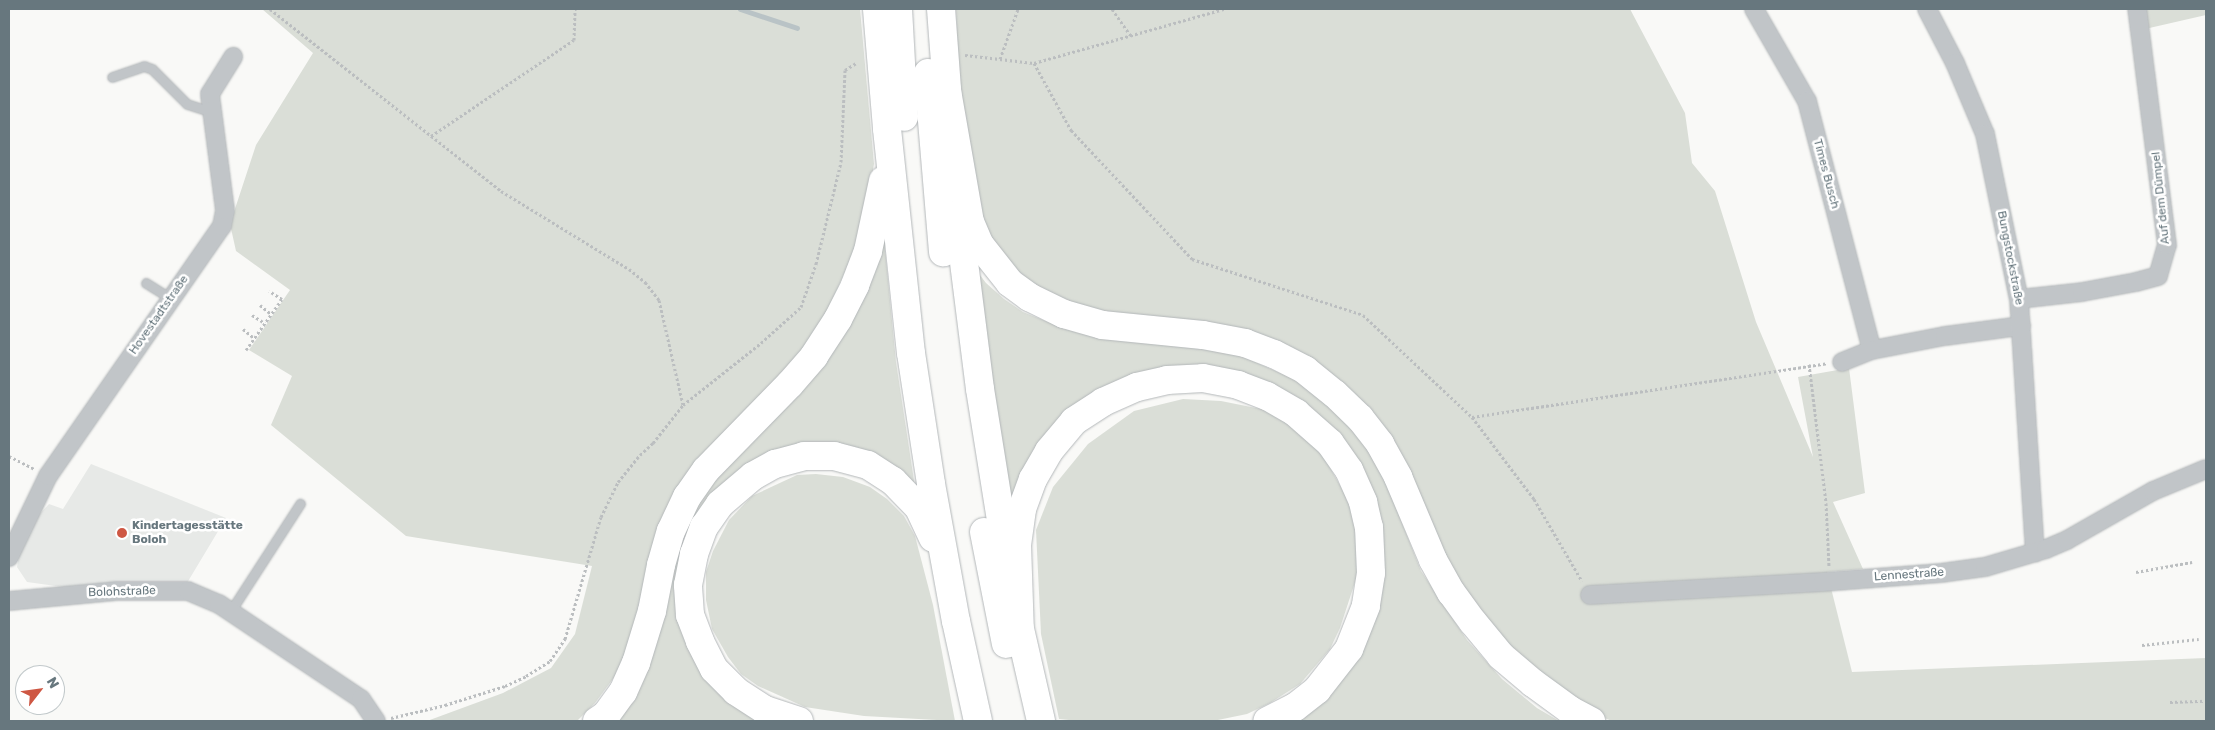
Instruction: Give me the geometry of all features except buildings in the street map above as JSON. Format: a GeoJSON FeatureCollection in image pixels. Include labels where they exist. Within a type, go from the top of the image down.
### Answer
{"type":"FeatureCollection","features":[{"type":"Feature","properties":{"kind":"highway"},"geometry":{"type":"LineString","coordinates":[[877,9],[887,129],[912,353],[931,484],[956,621]]}},
{"type":"Feature","properties":{"kind":"highway"},"geometry":{"type":"LineString","coordinates":[[898,9],[907,146],[930,348],[953,507],[1002,690],[1041,721]]}},
{"type":"Feature","properties":{"kind":"highway"},"geometry":{"type":"LineString","coordinates":[[923,9],[939,224],[980,513],[1002,690],[978,721]]}},
{"type":"Feature","properties":{"kind":"highway"},"geometry":{"type":"LineString","coordinates":[[941,9],[960,241],[978,379],[1020,634]]}},
{"type":"Feature","properties":{"kind":"highway"},"geometry":{"type":"LineString","coordinates":[[946,85],[970,222],[980,245],[1010,283],[1029,297],[1064,314],[1102,325],[1203,336],[1245,343],[1274,354],[1305,370],[1336,394],[1360,418],[1380,444],[1398,477],[1433,560],[1451,592],[1473,622],[1501,656],[1533,683],[1570,710],[1591,721]]}},
{"type":"Feature","properties":{"kind":"highway"},"geometry":{"type":"LineString","coordinates":[[597,721],[606,715],[622,692],[636,663],[652,611],[661,565],[671,531],[687,497],[706,470],[790,384],[814,356],[838,319],[855,285],[878,216],[883,186],[887,129]]}},
{"type":"Feature","properties":{"kind":"highway"},"geometry":{"type":"LineString","coordinates":[[996,721],[1002,690],[1020,634],[1017,545],[1022,509],[1033,479],[1049,451],[1074,421],[1103,402],[1137,386],[1203,378],[1238,385],[1267,396],[1296,413],[1330,443],[1349,470],[1363,502],[1369,528],[1371,573],[1366,606],[1349,649],[1317,690],[1295,707],[1267,721]]}},
{"type":"Feature","properties":{"kind":"highway"},"geometry":{"type":"LineString","coordinates":[[800,721],[765,710],[736,691],[714,669],[690,615],[688,584],[694,554],[704,527],[720,504],[753,476],[775,464],[804,456],[834,456],[868,465],[893,482],[919,508],[933,538],[956,621],[1023,721]]}},
{"type":"Feature","properties":{"kind":"street","name":"Times Busch"},"geometry":{"type":"LineString","coordinates":[[1754,9],[1807,101],[1872,350]]}},
{"type":"Feature","properties":{"kind":"street","name":"Bungstockstraße"},"geometry":{"type":"LineString","coordinates":[[1927,9],[1955,62],[1985,134],[2019,299],[2035,552]]}},
{"type":"Feature","properties":{"kind":"street","name":"Auf dem Dümpel"},"geometry":{"type":"LineString","coordinates":[[2019,299],[2073,293],[2136,282],[2158,276],[2168,245],[2138,9]]}},
{"type":"Feature","properties":{"kind":"street","name":"Hovestadtstraße"},"geometry":{"type":"LineString","coordinates":[[9,557],[48,476],[170,298],[222,226],[225,210],[210,94],[232,57]]}},
{"type":"Feature","properties":{"kind":"street"},"geometry":{"type":"LineString","coordinates":[[1842,362],[1872,350],[1944,336],[2021,326]]}},
{"type":"Feature","properties":{"kind":"street","name":"Lennestraße"},"geometry":{"type":"LineString","coordinates":[[1590,595],[1830,581],[1973,569],[2035,552],[2067,540],[2153,491],[2206,469]]}},
{"type":"Feature","properties":{"kind":"street","name":"Bolohstraße"},"geometry":{"type":"LineString","coordinates":[[9,602],[116,591],[188,591],[219,604],[361,699],[376,721]]}},
{"type":"Feature","properties":{"kind":"lane"},"geometry":{"type":"LineString","coordinates":[[112,77],[144,66],[152,69],[187,104],[212,112]]}},
{"type":"Feature","properties":{"kind":"lane"},"geometry":{"type":"LineString","coordinates":[[146,283],[170,298]]}},
{"type":"Feature","properties":{"kind":"lane"},"geometry":{"type":"LineString","coordinates":[[230,612],[300,504]]}},
{"type":"Feature","properties":{"kind":"path"},"geometry":{"type":"LineString","coordinates":[[270,9],[500,191],[629,269],[645,282],[659,300],[683,405]]}},
{"type":"Feature","properties":{"kind":"path"},"geometry":{"type":"LineString","coordinates":[[430,136],[574,40],[575,9]]}},
{"type":"Feature","properties":{"kind":"path"},"geometry":{"type":"LineString","coordinates":[[1000,59],[1018,9]]}},
{"type":"Feature","properties":{"kind":"path"},"geometry":{"type":"LineString","coordinates":[[1112,9],[1130,35]]}},
{"type":"Feature","properties":{"kind":"path"},"geometry":{"type":"LineString","coordinates":[[964,55],[1034,63],[1224,9]]}},
{"type":"Feature","properties":{"kind":"path"},"geometry":{"type":"LineString","coordinates":[[1034,63],[1072,130],[1192,259],[1363,315],[1472,418],[1534,500],[1590,595]]}},
{"type":"Feature","properties":{"kind":"path"},"geometry":{"type":"LineString","coordinates":[[376,721],[422,712],[505,686],[550,661],[564,639],[601,517],[618,482],[640,455],[653,443],[683,405],[761,343],[801,307],[816,264],[841,162],[845,70],[856,64]]}},
{"type":"Feature","properties":{"kind":"path"},"geometry":{"type":"LineString","coordinates":[[246,350],[282,299],[269,291]]}},
{"type":"Feature","properties":{"kind":"path"},"geometry":{"type":"LineString","coordinates":[[260,305],[271,314]]}},
{"type":"Feature","properties":{"kind":"path"},"geometry":{"type":"LineString","coordinates":[[252,315],[265,323]]}},
{"type":"Feature","properties":{"kind":"path"},"geometry":{"type":"LineString","coordinates":[[243,329],[254,338]]}},
{"type":"Feature","properties":{"kind":"path"},"geometry":{"type":"LineString","coordinates":[[1472,418],[1809,364],[1842,362]]}},
{"type":"Feature","properties":{"kind":"path"},"geometry":{"type":"LineString","coordinates":[[1809,364],[1826,503],[1830,581]]}},
{"type":"Feature","properties":{"kind":"path"},"geometry":{"type":"LineString","coordinates":[[9,456],[48,476]]}},
{"type":"Feature","properties":{"kind":"path"},"geometry":{"type":"LineString","coordinates":[[2136,572],[2192,562]]}},
{"type":"Feature","properties":{"kind":"path"},"geometry":{"type":"LineString","coordinates":[[2142,645],[2199,639]]}},
{"type":"Feature","properties":{"kind":"path"},"geometry":{"type":"LineString","coordinates":[[2170,702],[2206,701]]}},
{"type":"Feature","properties":{"kind":"shaded area"},"geometry":{"type":"Polygon","coordinates":[[[262,9],[860,9],[874,164],[863,223],[852,256],[826,314],[806,347],[736,425],[636,628],[618,672],[595,703],[577,721],[427,721],[503,693],[551,668],[575,634],[592,566],[406,536],[271,425],[292,376],[249,350],[290,290],[236,251],[230,224],[256,145],[313,53],[262,9]]]}},
{"type":"Feature","properties":{"kind":"shaded area"},"geometry":{"type":"Polygon","coordinates":[[[956,9],[1630,9],[1685,113],[1692,163],[1715,191],[1756,322],[1813,457],[1798,377],[1849,368],[1865,493],[1833,502],[1863,569],[1827,572],[1852,672],[2206,658],[2206,721],[1612,721],[1597,715],[1523,663],[1473,606],[1336,379],[1089,312],[1040,292],[1012,268],[984,226],[970,178],[958,71],[956,9]]]}},
{"type":"Feature","properties":{"kind":"shaded area"},"geometry":{"type":"Polygon","coordinates":[[[2141,9],[2206,9],[2206,15],[2145,29],[2141,9]]]}},
{"type":"Feature","properties":{"kind":"shaded area"},"geometry":{"type":"Polygon","coordinates":[[[883,228],[896,362],[915,487],[869,458],[740,474],[678,602],[766,721],[609,721],[677,544],[688,522],[711,482],[735,456],[883,228]]]}},
{"type":"Feature","properties":{"kind":"shaded area"},"geometry":{"type":"Polygon","coordinates":[[[973,266],[986,283],[1023,312],[1078,333],[1239,355],[1305,384],[1341,416],[1368,451],[1387,485],[1421,571],[1467,640],[1502,679],[1537,708],[1559,721],[1292,721],[1374,611],[1338,440],[1189,368],[1039,443],[1024,467],[1006,510],[973,266]]]}},
{"type":"Feature","properties":{"kind":"shaded area"},"geometry":{"type":"Polygon","coordinates":[[[1183,399],[1221,401],[1261,409],[1288,420],[1320,450],[1346,496],[1356,525],[1357,576],[1340,628],[1330,649],[1300,684],[1270,703],[1247,714],[1213,721],[1079,721],[1059,719],[1041,634],[1036,530],[1053,487],[1088,444],[1134,411],[1183,399]]]}},
{"type":"Feature","properties":{"kind":"shaded area","name":"Kindertagesstätte Boloh"},"geometry":{"type":"Polygon","coordinates":[[[91,464],[226,518],[187,583],[70,588],[27,582],[17,567],[21,545],[33,521],[49,504],[63,509],[91,464]]]}},
{"type":"Feature","properties":{"kind":"shaded area"},"geometry":{"type":"Polygon","coordinates":[[[816,474],[843,477],[870,487],[887,499],[904,516],[915,536],[933,605],[955,721],[864,716],[805,707],[758,686],[741,674],[728,657],[712,629],[706,600],[706,572],[713,551],[729,520],[752,496],[797,475],[816,474]]]}},
{"type":"Feature","properties":{"kind":"waterway"},"geometry":{"type":"LineString","coordinates":[[740,9],[797,28]]}},
{"type":"Feature","properties":{"kind":"place","name":"Kindertagesstätte Boloh"},"geometry":{"type":"Point","coordinates":[122,533]}}]}
